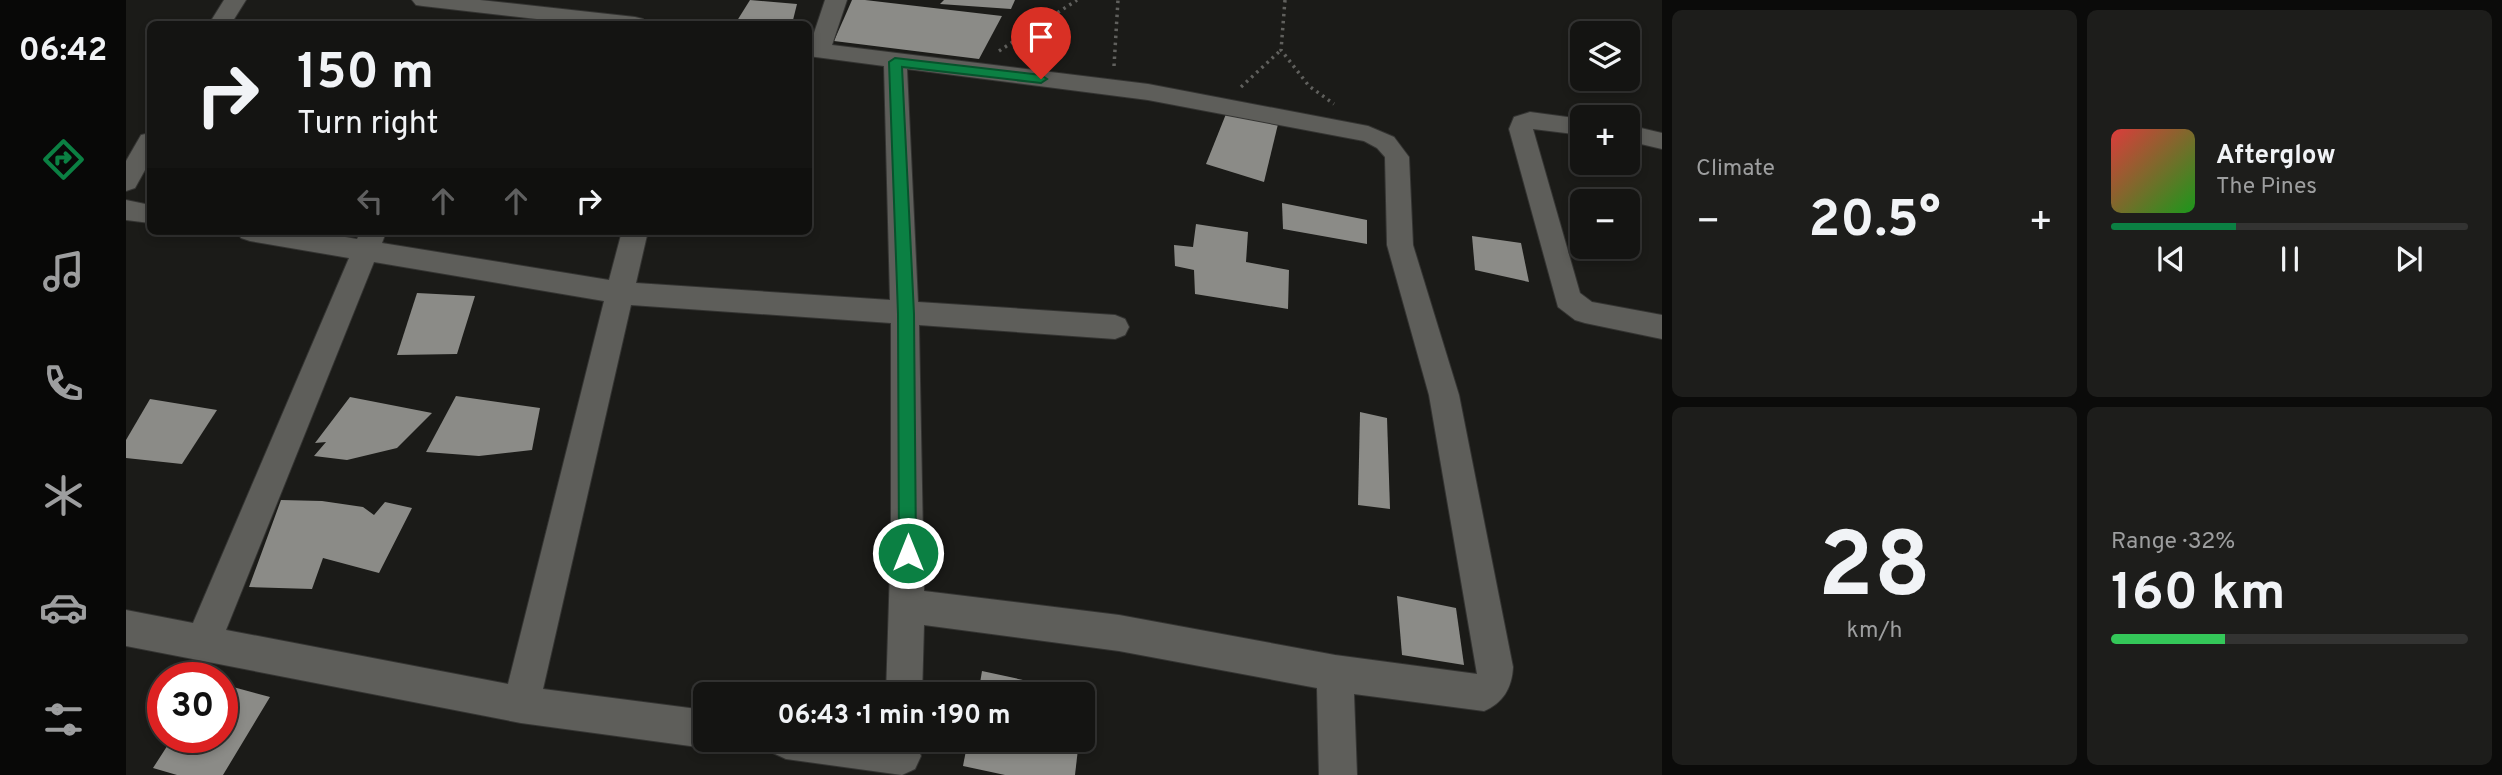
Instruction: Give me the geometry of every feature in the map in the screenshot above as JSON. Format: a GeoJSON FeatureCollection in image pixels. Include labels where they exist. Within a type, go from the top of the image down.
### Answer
{"type":"FeatureCollection","features":[{"type":"Feature","properties":{"kind":"street"},"geometry":{"type":"LineString","coordinates":[[222,21],[235,0]]}},
{"type":"Feature","properties":{"kind":"street"},"geometry":{"type":"LineString","coordinates":[[423,0],[456,14],[581,21]]}},
{"type":"Feature","properties":{"kind":"street"},"geometry":{"type":"LineString","coordinates":[[836,0],[814,50],[1113,88],[1368,134],[1383,139],[1391,146],[1397,157],[1401,244],[1444,395],[1496,667],[1495,677],[1491,687],[1483,693],[1335,673],[1119,633],[908,606]]}},
{"type":"Feature","properties":{"kind":"street"},"geometry":{"type":"LineString","coordinates":[[895,62],[906,314],[908,606],[905,682]]}},
{"type":"Feature","properties":{"kind":"street"},"geometry":{"type":"LineString","coordinates":[[1570,125],[1530,120],[1522,123],[1521,129],[1568,299],[1585,312],[1662,327]]}},
{"type":"Feature","properties":{"kind":"street"},"geometry":{"type":"LineString","coordinates":[[1640,136],[1662,141]]}},
{"type":"Feature","properties":{"kind":"street"},"geometry":{"type":"LineString","coordinates":[[126,182],[147,146]]}},
{"type":"Feature","properties":{"kind":"street"},"geometry":{"type":"LineString","coordinates":[[126,210],[147,214]]}},
{"type":"Feature","properties":{"kind":"street"},"geometry":{"type":"LineString","coordinates":[[298,235],[370,241],[621,293],[1115,327]]}},
{"type":"Feature","properties":{"kind":"street"},"geometry":{"type":"LineString","coordinates":[[522,705],[634,235]]}},
{"type":"Feature","properties":{"kind":"street"},"geometry":{"type":"LineString","coordinates":[[203,642],[370,241]]}},
{"type":"Feature","properties":{"kind":"street"},"geometry":{"type":"LineString","coordinates":[[126,628],[522,705],[693,727]]}},
{"type":"Feature","properties":{"kind":"street"},"geometry":{"type":"LineString","coordinates":[[1335,673],[1338,775]]}},
{"type":"Feature","properties":{"kind":"street"},"geometry":{"type":"LineString","coordinates":[[868,752],[902,757]]}},
{"type":"Feature","properties":{"kind":"path"},"geometry":{"type":"LineString","coordinates":[[969,71],[1077,0]]}},
{"type":"Feature","properties":{"kind":"path"},"geometry":{"type":"LineString","coordinates":[[1113,88],[1118,0]]}},
{"type":"Feature","properties":{"kind":"path"},"geometry":{"type":"LineString","coordinates":[[1285,0],[1281,50],[1309,86],[1341,109]]}},
{"type":"Feature","properties":{"kind":"path"},"geometry":{"type":"LineString","coordinates":[[1219,106],[1281,50]]}},
{"type":"Feature","properties":{"kind":"building"},"geometry":{"type":"Polygon","coordinates":[[[750,0],[797,4],[793,21],[737,21],[750,0]]]}},
{"type":"Feature","properties":{"kind":"building"},"geometry":{"type":"Polygon","coordinates":[[[852,0],[1002,16],[979,59],[834,41],[852,0]]]}},
{"type":"Feature","properties":{"kind":"building"},"geometry":{"type":"Polygon","coordinates":[[[944,0],[1015,0],[1011,9],[940,4],[944,0]]]}},
{"type":"Feature","properties":{"kind":"building"},"geometry":{"type":"Polygon","coordinates":[[[1226,114],[1279,120],[1264,182],[1206,164],[1226,114]]]}},
{"type":"Feature","properties":{"kind":"building"},"geometry":{"type":"Polygon","coordinates":[[[1282,203],[1367,220],[1367,244],[1283,229],[1282,203]]]}},
{"type":"Feature","properties":{"kind":"building"},"geometry":{"type":"Polygon","coordinates":[[[1196,224],[1248,232],[1246,262],[1289,270],[1288,309],[1195,294],[1194,270],[1175,266],[1174,245],[1193,247],[1196,224]]]}},
{"type":"Feature","properties":{"kind":"building"},"geometry":{"type":"Polygon","coordinates":[[[1472,236],[1521,243],[1529,282],[1475,270],[1472,236]]]}},
{"type":"Feature","properties":{"kind":"building"},"geometry":{"type":"Polygon","coordinates":[[[417,293],[475,296],[457,354],[397,355],[417,293]]]}},
{"type":"Feature","properties":{"kind":"building"},"geometry":{"type":"Polygon","coordinates":[[[456,396],[540,408],[532,450],[479,456],[426,452],[456,396]]]}},
{"type":"Feature","properties":{"kind":"building"},"geometry":{"type":"Polygon","coordinates":[[[350,397],[432,413],[397,448],[347,460],[314,456],[326,442],[315,443],[350,397]]]}},
{"type":"Feature","properties":{"kind":"building"},"geometry":{"type":"Polygon","coordinates":[[[150,399],[217,410],[182,464],[126,458],[126,440],[150,399]]]}},
{"type":"Feature","properties":{"kind":"building"},"geometry":{"type":"Polygon","coordinates":[[[1360,412],[1387,418],[1390,509],[1358,505],[1360,412]]]}},
{"type":"Feature","properties":{"kind":"building"},"geometry":{"type":"Polygon","coordinates":[[[281,500],[322,501],[363,507],[374,515],[385,502],[412,508],[379,573],[323,558],[312,589],[249,587],[281,500]]]}},
{"type":"Feature","properties":{"kind":"building"},"geometry":{"type":"Polygon","coordinates":[[[1397,596],[1456,608],[1464,665],[1402,655],[1397,596]]]}},
{"type":"Feature","properties":{"kind":"building"},"geometry":{"type":"Polygon","coordinates":[[[982,671],[1033,682],[980,682],[982,671]]]}},
{"type":"Feature","properties":{"kind":"building"},"geometry":{"type":"Polygon","coordinates":[[[238,688],[270,697],[238,750],[238,688]]]}},
{"type":"Feature","properties":{"kind":"building"},"geometry":{"type":"Polygon","coordinates":[[[966,752],[1078,752],[1075,775],[1005,775],[963,766],[966,752]]]}},
{"type":"Feature","properties":{"kind":"building"},"geometry":{"type":"Polygon","coordinates":[[[163,753],[236,753],[223,775],[177,775],[153,768],[163,753]]]}},
{"type":"Feature","properties":{"kind":"route"},"geometry":{"type":"LineString","coordinates":[[908,553],[906,314],[895,62],[1041,79]]}}]}
